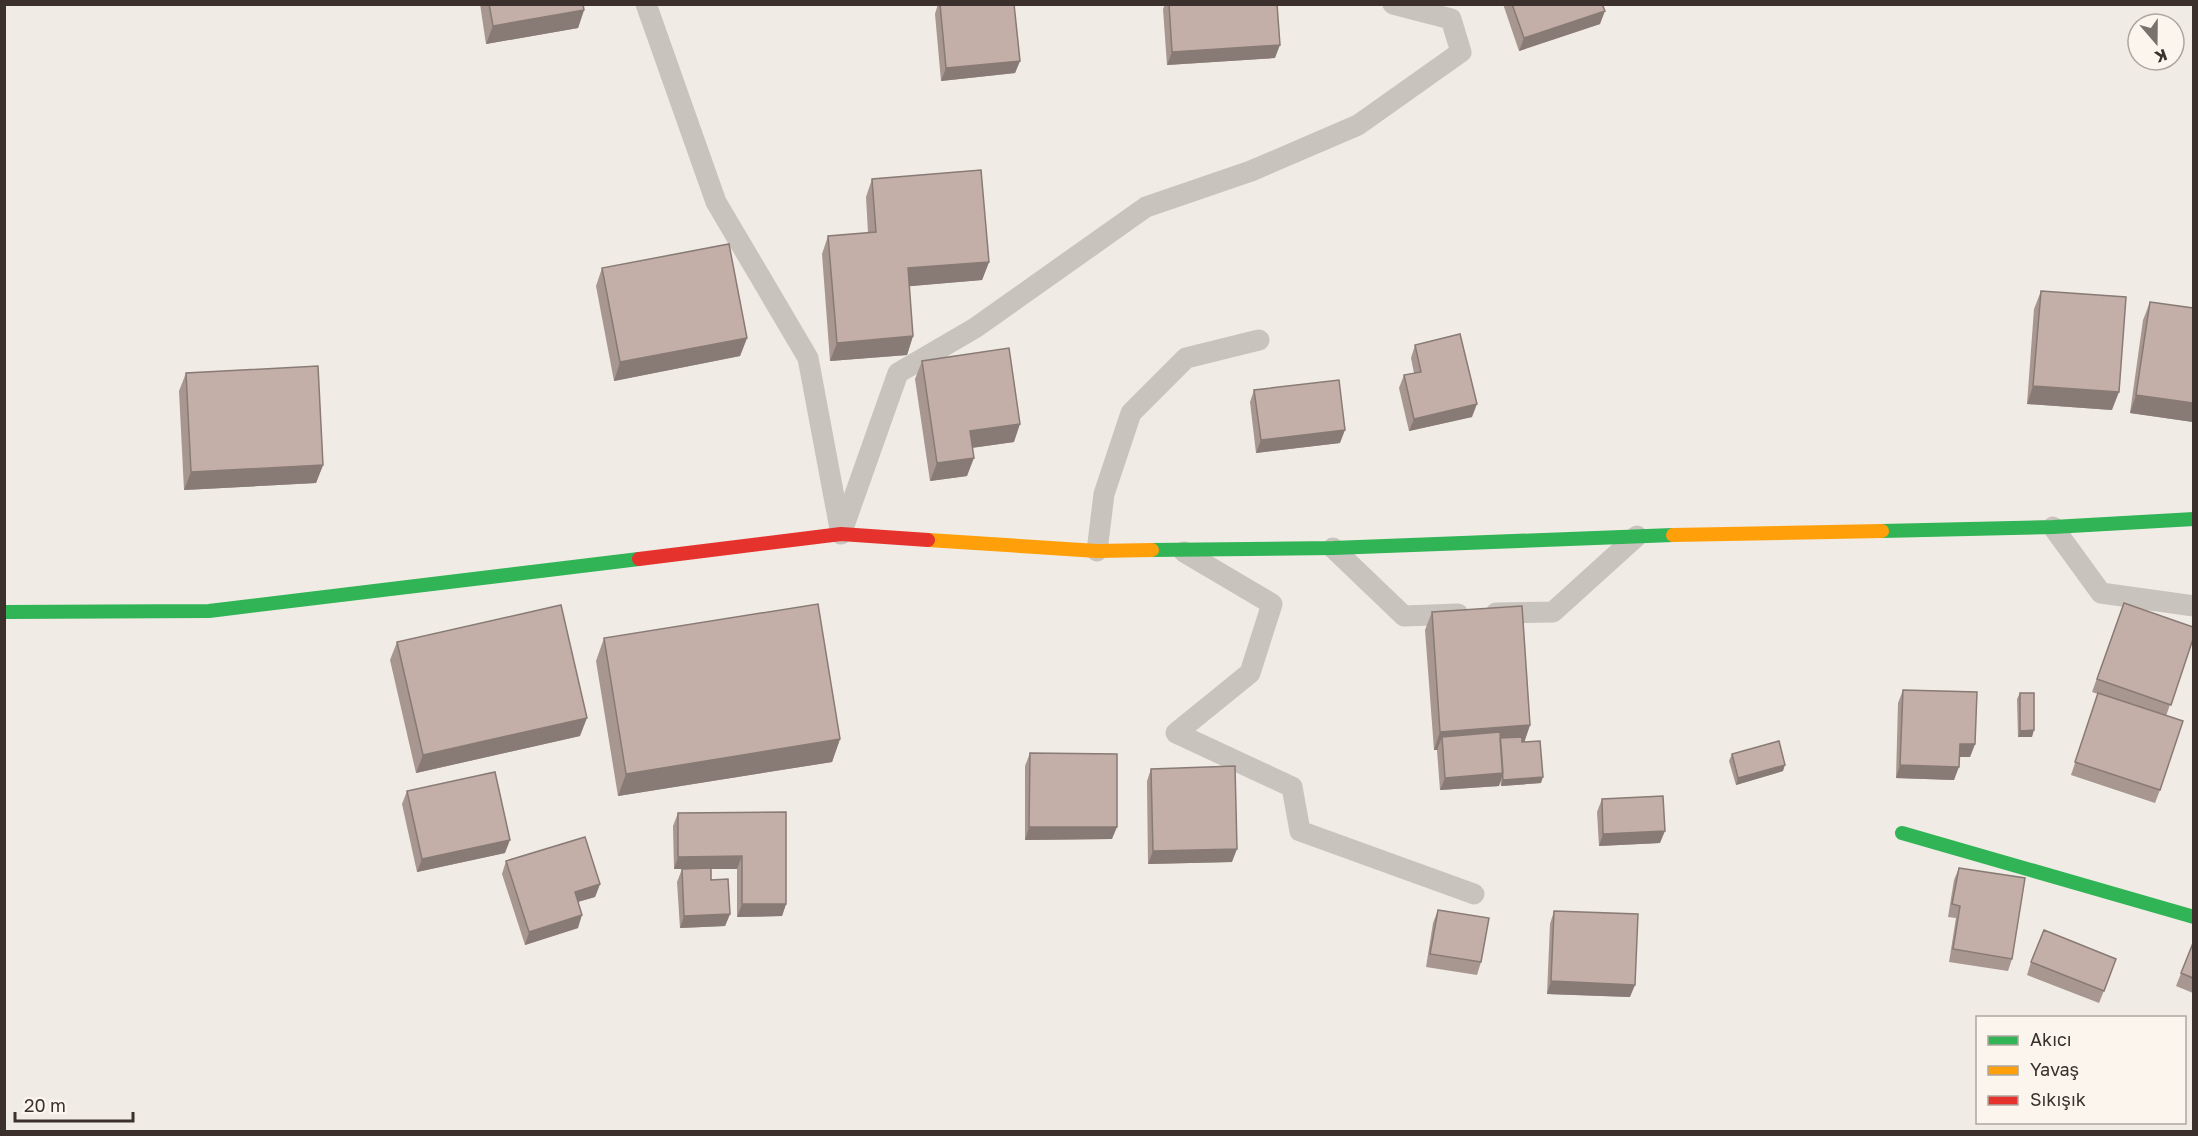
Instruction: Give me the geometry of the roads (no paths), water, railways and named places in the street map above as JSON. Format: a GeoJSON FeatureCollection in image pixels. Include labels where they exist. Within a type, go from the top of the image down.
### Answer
{"type":"FeatureCollection","features":[{"type":"Feature","properties":{"kind":"main road"},"geometry":{"type":"LineString","coordinates":[[4,612],[209,611],[841,534],[1097,551],[1333,548],[1637,536],[2053,527],[2193,519]]}},
{"type":"Feature","properties":{"kind":"main road"},"geometry":{"type":"LineString","coordinates":[[1902,833],[2193,917]]}},
{"type":"Feature","properties":{"kind":"lane"},"geometry":{"type":"LineString","coordinates":[[646,4],[716,202],[808,358],[841,534]]}},
{"type":"Feature","properties":{"kind":"lane"},"geometry":{"type":"LineString","coordinates":[[841,534],[898,373],[975,328],[1146,207],[1251,171],[1358,125],[1461,52],[1451,19],[1393,4]]}},
{"type":"Feature","properties":{"kind":"lane"},"geometry":{"type":"LineString","coordinates":[[1097,551],[1104,494],[1131,412],[1186,358],[1259,340]]}},
{"type":"Feature","properties":{"kind":"lane"},"geometry":{"type":"LineString","coordinates":[[2053,527],[2101,593],[2193,606]]}},
{"type":"Feature","properties":{"kind":"lane"},"geometry":{"type":"LineString","coordinates":[[1333,548],[1404,616],[1553,612],[1637,536]]}},
{"type":"Feature","properties":{"kind":"lane"},"geometry":{"type":"LineString","coordinates":[[1181,550],[1272,604],[1250,673],[1176,734],[1292,787],[1300,831],[1474,894]]}}]}
